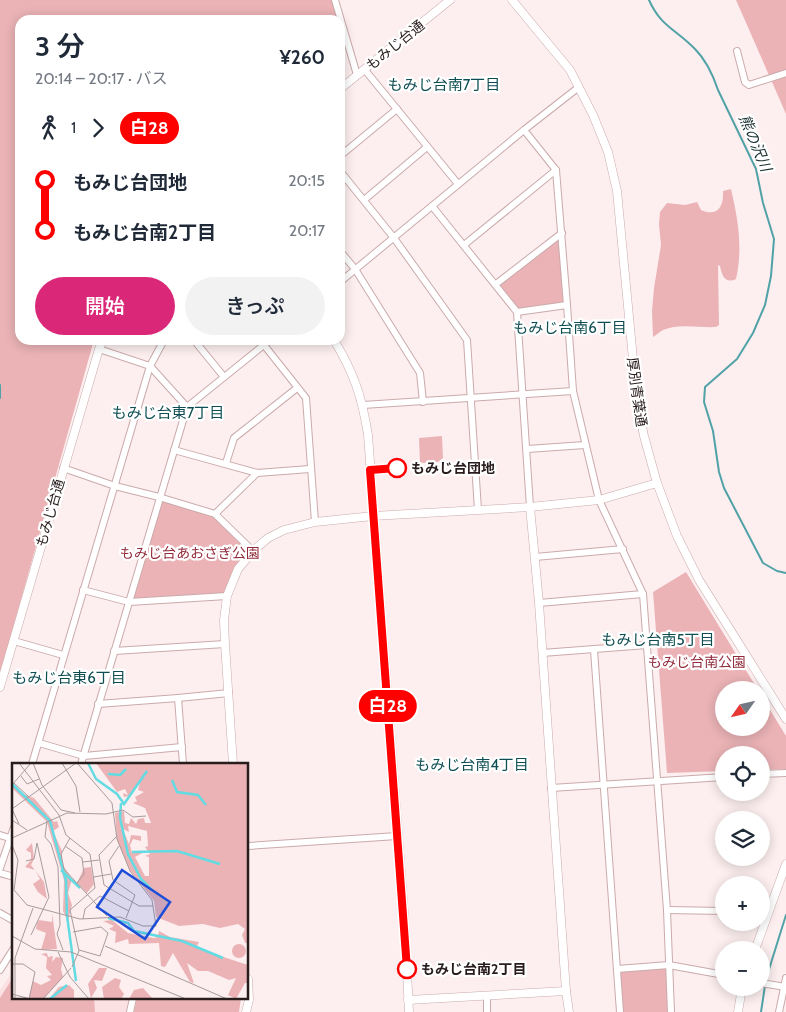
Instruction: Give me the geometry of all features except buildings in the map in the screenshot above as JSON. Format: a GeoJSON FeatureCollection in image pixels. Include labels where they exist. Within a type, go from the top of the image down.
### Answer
{"type":"FeatureCollection","features":[{"type":"Feature","properties":{"kind":"street"},"geometry":{"type":"LineString","coordinates":[[335,0],[339,15]]}},
{"type":"Feature","properties":{"kind":"street","name":"もみじ台通"},"geometry":{"type":"LineString","coordinates":[[345,85],[450,0]]}},
{"type":"Feature","properties":{"kind":"street","name":"厚別青葉通"},"geometry":{"type":"LineString","coordinates":[[512,0],[570,70],[593,115],[608,152],[617,191],[636,401],[657,483],[676,536],[699,580],[786,719]]}},
{"type":"Feature","properties":{"kind":"street"},"geometry":{"type":"LineString","coordinates":[[345,34],[357,75]]}},
{"type":"Feature","properties":{"kind":"street"},"geometry":{"type":"LineString","coordinates":[[737,51],[745,82],[749,86],[786,73]]}},
{"type":"Feature","properties":{"kind":"street"},"geometry":{"type":"LineString","coordinates":[[365,70],[458,184]]}},
{"type":"Feature","properties":{"kind":"street"},"geometry":{"type":"LineString","coordinates":[[345,278],[579,87]]}},
{"type":"Feature","properties":{"kind":"street"},"geometry":{"type":"LineString","coordinates":[[345,152],[397,109]]}},
{"type":"Feature","properties":{"kind":"street"},"geometry":{"type":"LineString","coordinates":[[524,130],[556,170],[568,305],[572,391],[599,500],[644,594],[667,910],[671,1012]]}},
{"type":"Feature","properties":{"kind":"street"},"geometry":{"type":"LineString","coordinates":[[364,200],[427,146]]}},
{"type":"Feature","properties":{"kind":"street"},"geometry":{"type":"LineString","coordinates":[[464,245],[556,170]]}},
{"type":"Feature","properties":{"kind":"street"},"geometry":{"type":"LineString","coordinates":[[345,178],[394,238],[467,340],[478,510]]}},
{"type":"Feature","properties":{"kind":"street"},"geometry":{"type":"LineString","coordinates":[[432,206],[517,312],[569,1012]]}},
{"type":"Feature","properties":{"kind":"street"},"geometry":{"type":"LineString","coordinates":[[496,284],[562,233]]}},
{"type":"Feature","properties":{"kind":"street"},"geometry":{"type":"LineString","coordinates":[[345,256],[355,269],[420,373],[423,402]]}},
{"type":"Feature","properties":{"kind":"street"},"geometry":{"type":"LineString","coordinates":[[517,312],[568,305]]}},
{"type":"Feature","properties":{"kind":"street","name":"もみじ台通"},"geometry":{"type":"LineString","coordinates":[[0,687],[101,345]]}},
{"type":"Feature","properties":{"kind":"street"},"geometry":{"type":"LineString","coordinates":[[32,763],[150,366],[161,345]]}},
{"type":"Feature","properties":{"kind":"street"},"geometry":{"type":"LineString","coordinates":[[198,345],[224,377]]}},
{"type":"Feature","properties":{"kind":"street"},"geometry":{"type":"LineString","coordinates":[[81,763],[186,407],[224,377],[259,345]]}},
{"type":"Feature","properties":{"kind":"street"},"geometry":{"type":"LineString","coordinates":[[264,345],[306,398],[315,522]]}},
{"type":"Feature","properties":{"kind":"street"},"geometry":{"type":"LineString","coordinates":[[337,345],[355,379],[363,405],[368,435],[409,1012]]}},
{"type":"Feature","properties":{"kind":"street"},"geometry":{"type":"LineString","coordinates":[[99,349],[150,366],[186,407]]}},
{"type":"Feature","properties":{"kind":"street"},"geometry":{"type":"LineString","coordinates":[[226,463],[234,438],[297,388]]}},
{"type":"Feature","properties":{"kind":"street"},"geometry":{"type":"LineString","coordinates":[[363,405],[572,391]]}},
{"type":"Feature","properties":{"kind":"street"},"geometry":{"type":"LineString","coordinates":[[527,449],[585,445]]}},
{"type":"Feature","properties":{"kind":"street"},"geometry":{"type":"LineString","coordinates":[[174,450],[257,473],[310,469]]}},
{"type":"Feature","properties":{"kind":"street"},"geometry":{"type":"LineString","coordinates":[[63,468],[114,486],[215,514],[253,551]]}},
{"type":"Feature","properties":{"kind":"street"},"geometry":{"type":"LineString","coordinates":[[215,514],[257,473]]}},
{"type":"Feature","properties":{"kind":"street"},"geometry":{"type":"LineString","coordinates":[[233,763],[224,620],[226,596],[238,570],[253,551],[268,538],[284,530],[315,522],[373,516],[530,507],[599,500],[657,483]]}},
{"type":"Feature","properties":{"kind":"street"},"geometry":{"type":"LineString","coordinates":[[535,557],[623,549]]}},
{"type":"Feature","properties":{"kind":"street"},"geometry":{"type":"LineString","coordinates":[[83,590],[129,602],[226,596]]}},
{"type":"Feature","properties":{"kind":"street"},"geometry":{"type":"LineString","coordinates":[[539,603],[644,594]]}},
{"type":"Feature","properties":{"kind":"street"},"geometry":{"type":"LineString","coordinates":[[14,641],[64,655]]}},
{"type":"Feature","properties":{"kind":"street"},"geometry":{"type":"LineString","coordinates":[[114,651],[225,644]]}},
{"type":"Feature","properties":{"kind":"street"},"geometry":{"type":"LineString","coordinates":[[542,653],[647,645]]}},
{"type":"Feature","properties":{"kind":"street"},"geometry":{"type":"LineString","coordinates":[[594,650],[620,1012]]}},
{"type":"Feature","properties":{"kind":"street"},"geometry":{"type":"LineString","coordinates":[[98,704],[228,693]]}},
{"type":"Feature","properties":{"kind":"street"},"geometry":{"type":"LineString","coordinates":[[178,698],[183,763]]}},
{"type":"Feature","properties":{"kind":"street"},"geometry":{"type":"LineString","coordinates":[[39,743],[84,756],[182,747]]}},
{"type":"Feature","properties":{"kind":"street"},"geometry":{"type":"LineString","coordinates":[[770,774],[786,773]]}},
{"type":"Feature","properties":{"kind":"street"},"geometry":{"type":"LineString","coordinates":[[551,788],[715,777]]}},
{"type":"Feature","properties":{"kind":"street"},"geometry":{"type":"LineString","coordinates":[[0,835],[12,839],[0,868]]}},
{"type":"Feature","properties":{"kind":"street"},"geometry":{"type":"LineString","coordinates":[[249,846],[397,836]]}},
{"type":"Feature","properties":{"kind":"street"},"geometry":{"type":"LineString","coordinates":[[770,900],[786,864]]}},
{"type":"Feature","properties":{"kind":"street"},"geometry":{"type":"LineString","coordinates":[[667,910],[715,911]]}},
{"type":"Feature","properties":{"kind":"street"},"geometry":{"type":"LineString","coordinates":[[0,913],[12,920]]}},
{"type":"Feature","properties":{"kind":"street"},"geometry":{"type":"LineString","coordinates":[[0,970],[12,951]]}},
{"type":"Feature","properties":{"kind":"street"},"geometry":{"type":"LineString","coordinates":[[617,969],[669,966],[715,974]]}},
{"type":"Feature","properties":{"kind":"street"},"geometry":{"type":"LineString","coordinates":[[779,1012],[786,978]]}},
{"type":"Feature","properties":{"kind":"street"},"geometry":{"type":"LineString","coordinates":[[770,984],[785,987]]}},
{"type":"Feature","properties":{"kind":"street"},"geometry":{"type":"LineString","coordinates":[[408,1000],[566,990]]}},
{"type":"Feature","properties":{"kind":"street"},"geometry":{"type":"LineString","coordinates":[[486,996],[487,1012]]}},
{"type":"Feature","properties":{"kind":"street"},"geometry":{"type":"LineString","coordinates":[[738,1012],[741,996]]}},
{"type":"Feature","properties":{"kind":"shaded area"},"geometry":{"type":"Polygon","coordinates":[[[12,972],[12,1000],[129,1000],[126,1012],[0,1012],[0,990],[12,972]]]}},
{"type":"Feature","properties":{"kind":"green space"},"geometry":{"type":"Polygon","coordinates":[[[0,0],[334,0],[337,15],[15,15],[15,345],[93,345],[0,674],[0,0]]]}},
{"type":"Feature","properties":{"kind":"green space"},"geometry":{"type":"Polygon","coordinates":[[[736,0],[786,0],[786,114],[736,0]]]}},
{"type":"Feature","properties":{"kind":"green space"},"geometry":{"type":"Polygon","coordinates":[[[731,189],[738,222],[739,256],[736,279],[727,280],[718,265],[719,325],[716,327],[689,326],[669,328],[653,337],[652,311],[654,288],[661,245],[660,212],[667,203],[685,205],[697,202],[701,210],[707,212],[715,211],[721,206],[723,191],[731,189]]]}},
{"type":"Feature","properties":{"kind":"green space"},"geometry":{"type":"Polygon","coordinates":[[[562,233],[567,305],[517,312],[496,284],[562,233]]]}},
{"type":"Feature","properties":{"kind":"green space"},"geometry":{"type":"Polygon","coordinates":[[[442,436],[443,458],[438,462],[420,463],[419,438],[442,436]]]}},
{"type":"Feature","properties":{"kind":"green space","name":"もみじ台あおさぎ公園"},"geometry":{"type":"Polygon","coordinates":[[[159,497],[215,514],[253,551],[238,570],[227,596],[129,602],[159,497]]]}},
{"type":"Feature","properties":{"kind":"green space","name":"もみじ台南公園"},"geometry":{"type":"Polygon","coordinates":[[[686,572],[753,681],[715,681],[715,736],[770,736],[770,710],[786,736],[786,769],[770,770],[770,746],[715,746],[715,771],[667,773],[653,592],[686,572]]]}},
{"type":"Feature","properties":{"kind":"green space"},"geometry":{"type":"Polygon","coordinates":[[[669,965],[671,1012],[620,1012],[617,969],[669,965]]]}},
{"type":"Feature","properties":{"kind":"green space"},"geometry":{"type":"Polygon","coordinates":[[[12,979],[12,1000],[94,1000],[95,1012],[0,1012],[0,998],[12,979]]]}},
{"type":"Feature","properties":{"kind":"green space"},"geometry":{"type":"Polygon","coordinates":[[[137,1000],[241,1000],[239,1012],[134,1012],[137,1000]]]}},
{"type":"Feature","properties":{"kind":"waterway","name":"熊の沢川"},"geometry":{"type":"LineString","coordinates":[[649,0],[664,22],[695,49],[709,68],[756,169],[763,203],[774,239],[771,276],[765,305],[753,333],[737,359],[705,387],[704,402],[713,431],[719,472],[724,488],[763,563],[777,571],[786,573]]}},
{"type":"Feature","properties":{"kind":"waterway"},"geometry":{"type":"LineString","coordinates":[[0,385],[0,398]]}},
{"type":"Feature","properties":{"kind":"waterway","name":"熊の沢川"},"geometry":{"type":"LineString","coordinates":[[761,1012],[766,979],[786,915]]}},
{"type":"Feature","properties":{"kind":"bus line","name":"白28"},"geometry":{"type":"LineString","coordinates":[[397,468],[370,470],[407,969]]}},
{"type":"Feature","properties":{"kind":"place","name":"もみじ台団地"},"geometry":{"type":"Point","coordinates":[397,468]}},
{"type":"Feature","properties":{"kind":"place","name":"もみじ台南2丁目"},"geometry":{"type":"Point","coordinates":[407,969]}},
{"type":"Feature","properties":{"kind":"district","name":"もみじ台南7丁目"},"geometry":{"type":"Point","coordinates":[444,85]}},
{"type":"Feature","properties":{"kind":"district","name":"もみじ台南6丁目"},"geometry":{"type":"Point","coordinates":[570,328]}},
{"type":"Feature","properties":{"kind":"district","name":"もみじ台東7丁目"},"geometry":{"type":"Point","coordinates":[168,413]}},
{"type":"Feature","properties":{"kind":"district","name":"もみじ台南5丁目"},"geometry":{"type":"Point","coordinates":[658,640]}},
{"type":"Feature","properties":{"kind":"district","name":"もみじ台東6丁目"},"geometry":{"type":"Point","coordinates":[69,678]}},
{"type":"Feature","properties":{"kind":"district","name":"もみじ台南4丁目"},"geometry":{"type":"Point","coordinates":[472,765]}}]}
